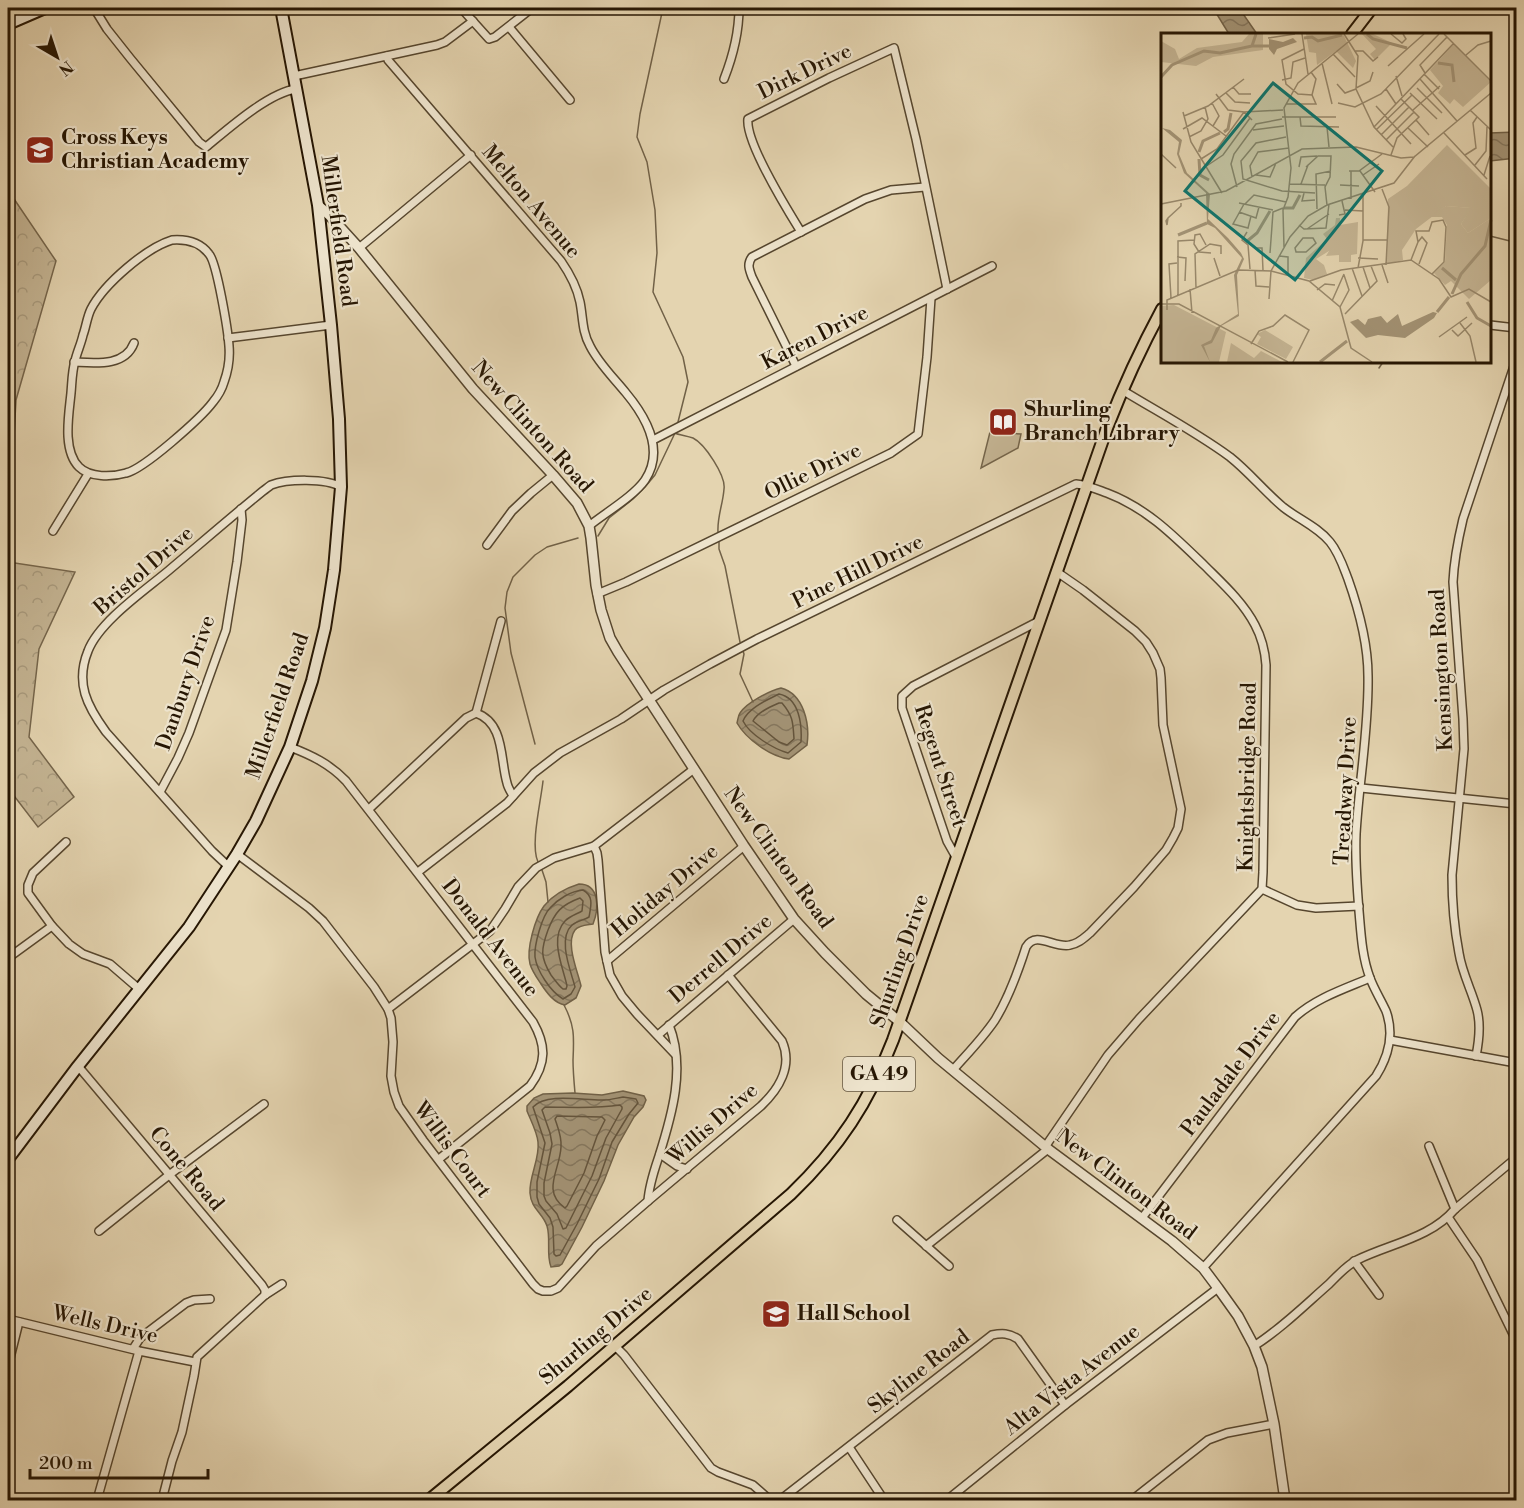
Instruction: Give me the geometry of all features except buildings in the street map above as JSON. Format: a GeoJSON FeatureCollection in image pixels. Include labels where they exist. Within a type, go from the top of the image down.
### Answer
{"type":"FeatureCollection","features":[{"type":"Feature","properties":{"kind":"main road"},"geometry":{"type":"LineString","coordinates":[[8,24],[45,8]]}},
{"type":"Feature","properties":{"kind":"main road","name":"Millerfield Road"},"geometry":{"type":"LineString","coordinates":[[8,1159],[78,1066],[189,927],[237,854],[260,813],[290,747],[312,681],[325,628],[334,570],[340,486],[339,419],[318,205],[281,8]]}},
{"type":"Feature","properties":{"kind":"main road"},"geometry":{"type":"LineString","coordinates":[[1353,33],[1372,8]]}},
{"type":"Feature","properties":{"kind":"main road","name":"Shurling Drive"},"geometry":{"type":"LineString","coordinates":[[429,1500],[568,1386],[769,1214],[809,1177],[833,1149],[865,1102],[900,1022],[1086,485],[1122,390],[1161,311]]}},
{"type":"Feature","properties":{"kind":"street"},"geometry":{"type":"LineString","coordinates":[[94,8],[129,58],[201,144],[206,147],[253,111],[289,90],[296,90]]}},
{"type":"Feature","properties":{"kind":"street"},"geometry":{"type":"LineString","coordinates":[[461,8],[489,39],[509,27],[532,8]]}},
{"type":"Feature","properties":{"kind":"street"},"geometry":{"type":"LineString","coordinates":[[724,79],[733,56],[739,8]]}},
{"type":"Feature","properties":{"kind":"street"},"geometry":{"type":"LineString","coordinates":[[294,76],[428,48],[445,42],[473,21]]}},
{"type":"Feature","properties":{"kind":"street"},"geometry":{"type":"LineString","coordinates":[[509,27],[570,100]]}},
{"type":"Feature","properties":{"kind":"street","name":"Dirk Drive"},"geometry":{"type":"LineString","coordinates":[[801,232],[760,158],[748,130],[748,119],[894,48],[925,188]]}},
{"type":"Feature","properties":{"kind":"street","name":"Melton Avenue"},"geometry":{"type":"LineString","coordinates":[[387,56],[388,60],[568,271],[576,286],[580,301],[584,334],[597,360],[639,410],[653,440]]}},
{"type":"Feature","properties":{"kind":"street"},"geometry":{"type":"LineString","coordinates":[[359,248],[471,155]]}},
{"type":"Feature","properties":{"kind":"street"},"geometry":{"type":"LineString","coordinates":[[796,366],[748,267],[756,254],[865,199],[891,190],[925,188],[947,289]]}},
{"type":"Feature","properties":{"kind":"street","name":"New Clinton Road"},"geometry":{"type":"LineString","coordinates":[[318,205],[359,248],[473,389],[577,503],[589,526],[597,594],[610,638],[624,663],[794,919],[866,994],[932,1053],[1047,1148],[1172,1241],[1203,1268],[1218,1288],[1238,1316],[1254,1346],[1266,1383],[1285,1500]]}},
{"type":"Feature","properties":{"kind":"street"},"geometry":{"type":"LineString","coordinates":[[172,240],[194,243],[205,250],[214,263],[228,338],[229,359],[225,380],[214,401],[143,465],[127,473],[102,476],[88,474],[78,467],[69,448],[68,428],[74,362],[90,310],[103,291],[128,267],[158,246],[172,240]]}},
{"type":"Feature","properties":{"kind":"street","name":"Karen Drive"},"geometry":{"type":"LineString","coordinates":[[653,440],[992,266]]}},
{"type":"Feature","properties":{"kind":"street","name":"Ollie Drive"},"geometry":{"type":"LineString","coordinates":[[597,594],[891,453],[918,434],[931,298]]}},
{"type":"Feature","properties":{"kind":"street"},"geometry":{"type":"LineString","coordinates":[[228,338],[331,325]]}},
{"type":"Feature","properties":{"kind":"street"},"geometry":{"type":"LineString","coordinates":[[1491,325],[1516,328]]}},
{"type":"Feature","properties":{"kind":"street"},"geometry":{"type":"LineString","coordinates":[[74,362],[111,362],[126,355],[134,343]]}},
{"type":"Feature","properties":{"kind":"street","name":"Kensington Road"},"geometry":{"type":"LineString","coordinates":[[1476,1056],[1480,1025],[1459,954],[1452,896],[1464,748],[1454,564],[1463,519],[1516,360]]}},
{"type":"Feature","properties":{"kind":"street","name":"Treadway Drive"},"geometry":{"type":"LineString","coordinates":[[1122,390],[1232,459],[1268,495],[1324,535],[1336,551],[1356,604],[1362,622],[1366,648],[1368,676],[1356,836],[1359,906],[1362,944],[1370,978],[1389,1022],[1390,1040],[1386,1059],[1376,1076],[1203,1268]]}},
{"type":"Feature","properties":{"kind":"street"},"geometry":{"type":"LineString","coordinates":[[589,526],[635,491],[645,480],[653,460],[653,440]]}},
{"type":"Feature","properties":{"kind":"street"},"geometry":{"type":"LineString","coordinates":[[52,531],[88,474]]}},
{"type":"Feature","properties":{"kind":"street"},"geometry":{"type":"LineString","coordinates":[[487,545],[512,511],[553,475]]}},
{"type":"Feature","properties":{"kind":"street","name":"Bristol Drive"},"geometry":{"type":"LineString","coordinates":[[229,867],[106,732],[94,715],[82,685],[85,661],[91,644],[108,622],[271,485],[284,482],[323,481],[340,486]]}},
{"type":"Feature","properties":{"kind":"street","name":"Pine Hill Drive"},"geometry":{"type":"LineString","coordinates":[[418,872],[507,803],[534,773],[553,758],[621,719],[664,690],[757,639],[1060,490],[1076,484],[1086,485]]}},
{"type":"Feature","properties":{"kind":"street","name":"Knightsbridge Road"},"geometry":{"type":"LineString","coordinates":[[926,1246],[1047,1148],[1108,1055],[1262,890],[1266,665],[1261,637],[1249,615],[1235,597],[1160,524],[1134,505],[1086,485]]}},
{"type":"Feature","properties":{"kind":"street","name":"Danbury Drive"},"geometry":{"type":"LineString","coordinates":[[160,792],[189,733],[226,630],[237,562],[242,520],[241,509]]}},
{"type":"Feature","properties":{"kind":"street"},"geometry":{"type":"LineString","coordinates":[[953,1070],[995,1020],[1006,1001],[1030,941],[1035,939],[1063,946],[1078,942],[1090,933],[1159,859],[1178,828],[1181,808],[1163,725],[1160,669],[1153,653],[1135,631],[1057,572]]}},
{"type":"Feature","properties":{"kind":"street"},"geometry":{"type":"LineString","coordinates":[[476,713],[501,621]]}},
{"type":"Feature","properties":{"kind":"street","name":"Regent Street"},"geometry":{"type":"LineString","coordinates":[[956,857],[947,841],[913,741],[902,708],[902,696],[913,686],[1040,621]]}},
{"type":"Feature","properties":{"kind":"street"},"geometry":{"type":"LineString","coordinates":[[369,809],[466,718],[476,713],[484,716],[497,733],[507,784],[513,796]]}},
{"type":"Feature","properties":{"kind":"street","name":"Donald Avenue"},"geometry":{"type":"LineString","coordinates":[[290,747],[330,766],[346,781],[536,1027],[541,1039],[543,1060],[537,1076],[527,1089],[439,1159]]}},
{"type":"Feature","properties":{"kind":"street"},"geometry":{"type":"LineString","coordinates":[[388,1009],[490,931],[518,887],[536,868],[554,858],[594,846],[694,769]]}},
{"type":"Feature","properties":{"kind":"street"},"geometry":{"type":"LineString","coordinates":[[1361,788],[1516,804]]}},
{"type":"Feature","properties":{"kind":"street"},"geometry":{"type":"LineString","coordinates":[[66,842],[33,873],[28,885],[30,898],[52,926],[76,950],[110,964],[139,988]]}},
{"type":"Feature","properties":{"kind":"street"},"geometry":{"type":"LineString","coordinates":[[594,846],[598,860],[605,952],[610,975],[622,996],[652,1032],[658,1035],[675,1054]]}},
{"type":"Feature","properties":{"kind":"street","name":"Holiday Drive"},"geometry":{"type":"LineString","coordinates":[[607,961],[744,846]]}},
{"type":"Feature","properties":{"kind":"street","name":"Willis Court"},"geometry":{"type":"LineString","coordinates":[[237,854],[323,921],[374,987],[388,1009],[392,1028],[391,1076],[396,1100],[403,1114],[538,1289],[543,1292],[558,1288],[596,1246],[648,1201]]}},
{"type":"Feature","properties":{"kind":"street"},"geometry":{"type":"LineString","coordinates":[[1262,890],[1297,905],[1316,909],[1359,906]]}},
{"type":"Feature","properties":{"kind":"street","name":"Derrell Drive"},"geometry":{"type":"LineString","coordinates":[[658,1035],[794,919]]}},
{"type":"Feature","properties":{"kind":"street"},"geometry":{"type":"LineString","coordinates":[[8,958],[52,926]]}},
{"type":"Feature","properties":{"kind":"street","name":"Willis Drive"},"geometry":{"type":"LineString","coordinates":[[648,1201],[767,1100],[781,1082],[786,1053],[783,1041],[728,975]]}},
{"type":"Feature","properties":{"kind":"street","name":"Pauladale Drive"},"geometry":{"type":"LineString","coordinates":[[1142,1218],[1294,1017],[1320,1000],[1370,978]]}},
{"type":"Feature","properties":{"kind":"street","name":"Derrell Drive"},"geometry":{"type":"LineString","coordinates":[[648,1201],[650,1182],[660,1154],[677,1083],[678,1065],[675,1043],[669,1025]]}},
{"type":"Feature","properties":{"kind":"street"},"geometry":{"type":"LineString","coordinates":[[1390,1040],[1516,1064]]}},
{"type":"Feature","properties":{"kind":"street","name":"Cone Road"},"geometry":{"type":"LineString","coordinates":[[78,1066],[262,1285],[266,1294]]}},
{"type":"Feature","properties":{"kind":"street"},"geometry":{"type":"LineString","coordinates":[[99,1231],[264,1104]]}},
{"type":"Feature","properties":{"kind":"street"},"geometry":{"type":"LineString","coordinates":[[1429,1146],[1455,1209]]}},
{"type":"Feature","properties":{"kind":"street"},"geometry":{"type":"LineString","coordinates":[[660,1154],[677,1166],[687,1169]]}},
{"type":"Feature","properties":{"kind":"street"},"geometry":{"type":"LineString","coordinates":[[1254,1346],[1273,1334],[1354,1261],[1421,1234],[1448,1216],[1516,1158]]}},
{"type":"Feature","properties":{"kind":"street"},"geometry":{"type":"LineString","coordinates":[[1448,1216],[1477,1260],[1516,1340]]}},
{"type":"Feature","properties":{"kind":"street"},"geometry":{"type":"LineString","coordinates":[[897,1220],[949,1266]]}},
{"type":"Feature","properties":{"kind":"street"},"geometry":{"type":"LineString","coordinates":[[1354,1261],[1379,1295]]}},
{"type":"Feature","properties":{"kind":"street"},"geometry":{"type":"LineString","coordinates":[[162,1500],[182,1432],[195,1362],[200,1353],[266,1294],[282,1284]]}},
{"type":"Feature","properties":{"kind":"street","name":"Alta Vista Avenue"},"geometry":{"type":"LineString","coordinates":[[947,1500],[1065,1405],[1218,1288]]}},
{"type":"Feature","properties":{"kind":"street"},"geometry":{"type":"LineString","coordinates":[[97,1500],[140,1338],[186,1304],[194,1300],[210,1299]]}},
{"type":"Feature","properties":{"kind":"street","name":"Wells Drive"},"geometry":{"type":"LineString","coordinates":[[8,1319],[195,1362]]}},
{"type":"Feature","properties":{"kind":"street"},"geometry":{"type":"LineString","coordinates":[[8,1366],[19,1322]]}},
{"type":"Feature","properties":{"kind":"street","name":"Skyline Road"},"geometry":{"type":"LineString","coordinates":[[780,1500],[992,1335],[1002,1333],[1018,1339],[1065,1405]]}},
{"type":"Feature","properties":{"kind":"street"},"geometry":{"type":"LineString","coordinates":[[615,1346],[711,1468],[753,1485],[770,1500]]}},
{"type":"Feature","properties":{"kind":"street"},"geometry":{"type":"LineString","coordinates":[[1132,1500],[1208,1440],[1227,1433],[1274,1424]]}},
{"type":"Feature","properties":{"kind":"street"},"geometry":{"type":"LineString","coordinates":[[849,1447],[884,1500]]}},
{"type":"Feature","properties":{"kind":"green space"},"geometry":{"type":"Polygon","coordinates":[[[8,190],[56,261],[16,400],[8,544],[8,190]]]}},
{"type":"Feature","properties":{"kind":"green space"},"geometry":{"type":"Polygon","coordinates":[[[990,432],[1021,434],[1018,448],[981,468],[990,432]]]}},
{"type":"Feature","properties":{"kind":"green space"},"geometry":{"type":"Polygon","coordinates":[[[8,562],[75,572],[39,649],[29,737],[74,797],[38,827],[8,788],[8,562]]]}},
{"type":"Feature","properties":{"kind":"water"},"geometry":{"type":"Polygon","coordinates":[[[1213,8],[1239,8],[1256,33],[1228,33],[1213,8]]]}},
{"type":"Feature","properties":{"kind":"water"},"geometry":{"type":"Polygon","coordinates":[[[1516,132],[1516,158],[1491,161],[1491,133],[1516,132]]]}},
{"type":"Feature","properties":{"kind":"water"},"geometry":{"type":"Polygon","coordinates":[[[781,688],[795,696],[806,719],[807,745],[789,759],[775,755],[760,746],[746,735],[737,723],[739,714],[752,701],[781,688]]]}},
{"type":"Feature","properties":{"kind":"water"},"geometry":{"type":"Polygon","coordinates":[[[579,884],[591,888],[597,905],[593,924],[579,927],[572,936],[572,950],[581,986],[576,998],[565,1005],[551,997],[533,972],[529,951],[535,926],[544,906],[560,893],[579,884]]]}},
{"type":"Feature","properties":{"kind":"water"},"geometry":{"type":"Polygon","coordinates":[[[623,1091],[644,1096],[646,1100],[618,1145],[604,1181],[562,1264],[551,1267],[547,1226],[535,1207],[530,1193],[538,1142],[527,1106],[534,1098],[543,1094],[602,1095],[623,1091]]]}},
{"type":"Feature","properties":{"kind":"waterway"},"geometry":{"type":"LineString","coordinates":[[663,8],[637,137],[647,162],[655,210],[657,253],[653,292],[683,357],[688,382],[678,422]]}},
{"type":"Feature","properties":{"kind":"waterway"},"geometry":{"type":"LineString","coordinates":[[1491,236],[1510,241],[1516,247]]}},
{"type":"Feature","properties":{"kind":"waterway"},"geometry":{"type":"LineString","coordinates":[[1379,368],[1382,363]]}},
{"type":"Feature","properties":{"kind":"waterway"},"geometry":{"type":"LineString","coordinates":[[674,433],[698,441],[714,461],[722,476],[724,489],[718,532]]}},
{"type":"Feature","properties":{"kind":"waterway"},"geometry":{"type":"LineString","coordinates":[[598,536],[609,518],[633,499],[655,475],[675,433]]}},
{"type":"Feature","properties":{"kind":"waterway"},"geometry":{"type":"LineString","coordinates":[[535,744],[511,653],[505,608],[507,592],[513,577],[535,555],[547,547],[578,538]]}},
{"type":"Feature","properties":{"kind":"waterway"},"geometry":{"type":"LineString","coordinates":[[719,542],[740,642]]}},
{"type":"Feature","properties":{"kind":"waterway"},"geometry":{"type":"LineString","coordinates":[[743,651],[740,674],[753,702]]}},
{"type":"Feature","properties":{"kind":"waterway"},"geometry":{"type":"LineString","coordinates":[[538,862],[535,845],[543,781]]}},
{"type":"Feature","properties":{"kind":"waterway"},"geometry":{"type":"LineString","coordinates":[[542,870],[548,902]]}},
{"type":"Feature","properties":{"kind":"waterway"},"geometry":{"type":"LineString","coordinates":[[564,1005],[573,1032],[575,1093]]}},
{"type":"Feature","properties":{"kind":"place","name":"Cross Keys Christian Academy"},"geometry":{"type":"Point","coordinates":[40,150]}},
{"type":"Feature","properties":{"kind":"place","name":"Shurling Branch Library"},"geometry":{"type":"Point","coordinates":[1003,422]}},
{"type":"Feature","properties":{"kind":"place","name":"Hall School"},"geometry":{"type":"Point","coordinates":[776,1314]}}]}
